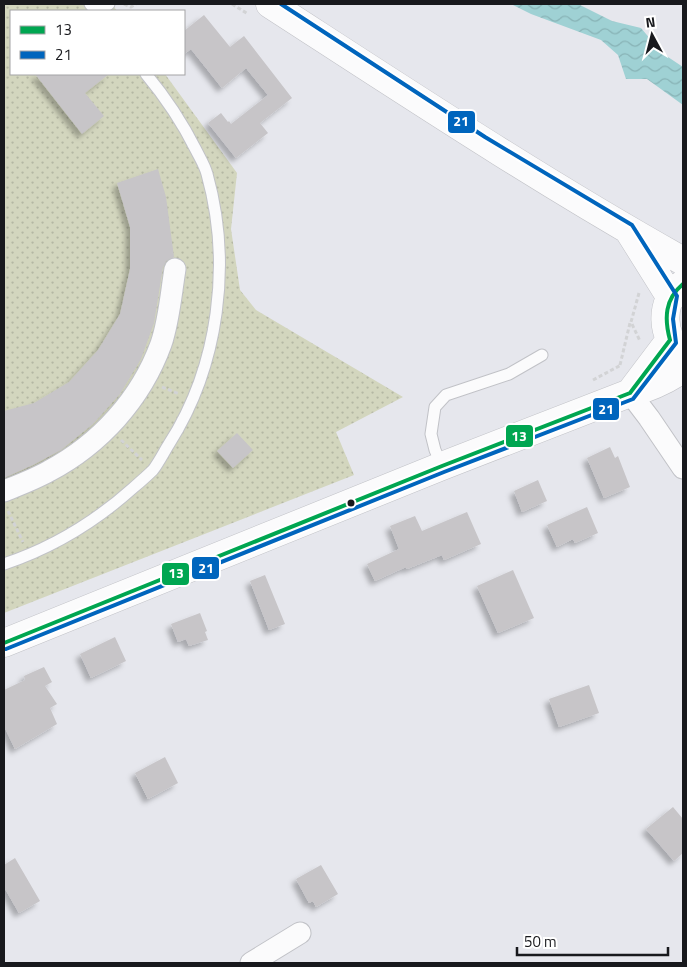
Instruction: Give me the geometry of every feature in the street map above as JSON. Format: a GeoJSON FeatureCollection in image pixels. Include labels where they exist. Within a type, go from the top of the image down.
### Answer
{"type":"FeatureCollection","features":[{"type":"Feature","properties":{"kind":"street"},"geometry":{"type":"LineString","coordinates":[[263,11],[683,261]]}},
{"type":"Feature","properties":{"kind":"street"},"geometry":{"type":"LineString","coordinates":[[628,230],[677,291],[666,312],[665,319],[665,326],[676,348],[630,393]]}},
{"type":"Feature","properties":{"kind":"street"},"geometry":{"type":"LineString","coordinates":[[6,500],[84,448],[128,406],[145,380],[161,344],[168,315],[175,269]]}},
{"type":"Feature","properties":{"kind":"street"},"geometry":{"type":"LineString","coordinates":[[4,643],[442,466],[630,393],[648,388],[683,369]]}},
{"type":"Feature","properties":{"kind":"street"},"geometry":{"type":"LineString","coordinates":[[630,393],[683,468]]}},
{"type":"Feature","properties":{"kind":"street"},"geometry":{"type":"LineString","coordinates":[[251,963],[300,933]]}},
{"type":"Feature","properties":{"kind":"lane"},"geometry":{"type":"LineString","coordinates":[[4,564],[29,556],[76,532],[116,503],[153,470],[179,429],[206,362],[215,320],[220,271],[217,222],[207,172],[168,100],[147,75]]}},
{"type":"Feature","properties":{"kind":"lane"},"geometry":{"type":"LineString","coordinates":[[442,466],[431,434],[431,421],[435,407],[446,395],[509,374],[542,355]]}},
{"type":"Feature","properties":{"kind":"path"},"geometry":{"type":"LineString","coordinates":[[124,4],[131,7],[136,4]]}},
{"type":"Feature","properties":{"kind":"path"},"geometry":{"type":"LineString","coordinates":[[232,4],[263,11]]}},
{"type":"Feature","properties":{"kind":"path"},"geometry":{"type":"LineString","coordinates":[[620,366],[640,290]]}},
{"type":"Feature","properties":{"kind":"path"},"geometry":{"type":"LineString","coordinates":[[631,322],[641,343]]}},
{"type":"Feature","properties":{"kind":"path"},"geometry":{"type":"LineString","coordinates":[[591,381],[627,361]]}},
{"type":"Feature","properties":{"kind":"path"},"geometry":{"type":"LineString","coordinates":[[145,380],[192,399]]}},
{"type":"Feature","properties":{"kind":"path"},"geometry":{"type":"LineString","coordinates":[[107,428],[153,470]]}},
{"type":"Feature","properties":{"kind":"path"},"geometry":{"type":"LineString","coordinates":[[6,500],[29,556]]}},
{"type":"Feature","properties":{"kind":"green space"},"geometry":{"type":"Polygon","coordinates":[[[4,4],[112,4],[116,10],[10,10],[10,75],[166,75],[237,173],[231,229],[240,290],[256,310],[403,397],[336,432],[354,475],[4,613],[4,4]]]}},
{"type":"Feature","properties":{"kind":"water"},"geometry":{"type":"Polygon","coordinates":[[[511,4],[578,4],[612,21],[641,28],[662,53],[683,67],[683,105],[647,79],[626,79],[618,55],[601,40],[531,14],[511,4]]]}},
{"type":"Feature","properties":{"kind":"building"},"geometry":{"type":"Polygon","coordinates":[[[204,15],[230,47],[244,36],[292,98],[260,123],[268,133],[236,158],[208,123],[221,113],[231,124],[268,95],[246,68],[222,88],[191,49],[185,53],[185,30],[204,15]]]}},
{"type":"Feature","properties":{"kind":"building"},"geometry":{"type":"Polygon","coordinates":[[[36,75],[108,75],[85,93],[104,116],[82,134],[36,75]]]}},
{"type":"Feature","properties":{"kind":"building"},"geometry":{"type":"Polygon","coordinates":[[[158,169],[166,197],[174,257],[166,261],[163,267],[154,323],[141,359],[120,394],[93,424],[61,450],[4,478],[4,411],[34,403],[69,382],[98,350],[120,314],[130,269],[130,227],[117,183],[158,169]]]}},
{"type":"Feature","properties":{"kind":"building"},"geometry":{"type":"Polygon","coordinates":[[[237,433],[253,450],[233,468],[217,451],[237,433]]]}},
{"type":"Feature","properties":{"kind":"building"},"geometry":{"type":"Polygon","coordinates":[[[610,447],[615,458],[618,456],[630,487],[604,498],[587,458],[610,447]]]}},
{"type":"Feature","properties":{"kind":"building"},"geometry":{"type":"Polygon","coordinates":[[[538,480],[547,501],[522,512],[514,491],[538,480]]]}},
{"type":"Feature","properties":{"kind":"building"},"geometry":{"type":"Polygon","coordinates":[[[587,507],[598,533],[575,543],[573,539],[557,547],[547,525],[587,507]]]}},
{"type":"Feature","properties":{"kind":"building"},"geometry":{"type":"Polygon","coordinates":[[[467,512],[481,544],[444,560],[442,555],[407,569],[406,567],[375,581],[367,564],[399,549],[390,526],[415,516],[422,531],[467,512]]]}},
{"type":"Feature","properties":{"kind":"building"},"geometry":{"type":"Polygon","coordinates":[[[513,570],[534,618],[498,633],[477,586],[513,570]]]}},
{"type":"Feature","properties":{"kind":"building"},"geometry":{"type":"Polygon","coordinates":[[[265,575],[285,624],[269,630],[250,581],[265,575]]]}},
{"type":"Feature","properties":{"kind":"building"},"geometry":{"type":"Polygon","coordinates":[[[200,613],[207,631],[205,632],[208,640],[189,646],[186,639],[178,642],[171,624],[200,613]]]}},
{"type":"Feature","properties":{"kind":"building"},"geometry":{"type":"Polygon","coordinates":[[[115,637],[126,661],[91,678],[80,654],[115,637]]]}},
{"type":"Feature","properties":{"kind":"building"},"geometry":{"type":"Polygon","coordinates":[[[44,667],[52,682],[45,686],[57,704],[50,708],[57,724],[15,749],[4,726],[4,690],[25,680],[24,676],[44,667]]]}},
{"type":"Feature","properties":{"kind":"building"},"geometry":{"type":"Polygon","coordinates":[[[589,685],[599,713],[559,727],[549,699],[589,685]]]}},
{"type":"Feature","properties":{"kind":"building"},"geometry":{"type":"Polygon","coordinates":[[[165,757],[178,783],[148,799],[135,773],[165,757]]]}},
{"type":"Feature","properties":{"kind":"building"},"geometry":{"type":"Polygon","coordinates":[[[673,807],[683,819],[683,853],[674,861],[646,829],[673,807]]]}},
{"type":"Feature","properties":{"kind":"building"},"geometry":{"type":"Polygon","coordinates":[[[15,858],[40,901],[19,913],[4,887],[4,865],[15,858]]]}},
{"type":"Feature","properties":{"kind":"building"},"geometry":{"type":"Polygon","coordinates":[[[321,865],[338,894],[316,907],[313,901],[309,903],[296,879],[321,865]]]}},
{"type":"Feature","properties":{"kind":"transit line","name":"21"},"geometry":{"type":"LineString","coordinates":[[6,649],[444,472],[633,399],[676,343],[673,319],[677,296],[632,225],[485,137],[281,4]]}},
{"type":"Feature","properties":{"kind":"transit line","name":"13"},"geometry":{"type":"LineString","coordinates":[[670,340],[667,324],[669,303],[683,284]]}},
{"type":"Feature","properties":{"kind":"transit line","name":"13"},"geometry":{"type":"LineString","coordinates":[[4,643],[442,466],[630,393],[670,340]]}}]}
